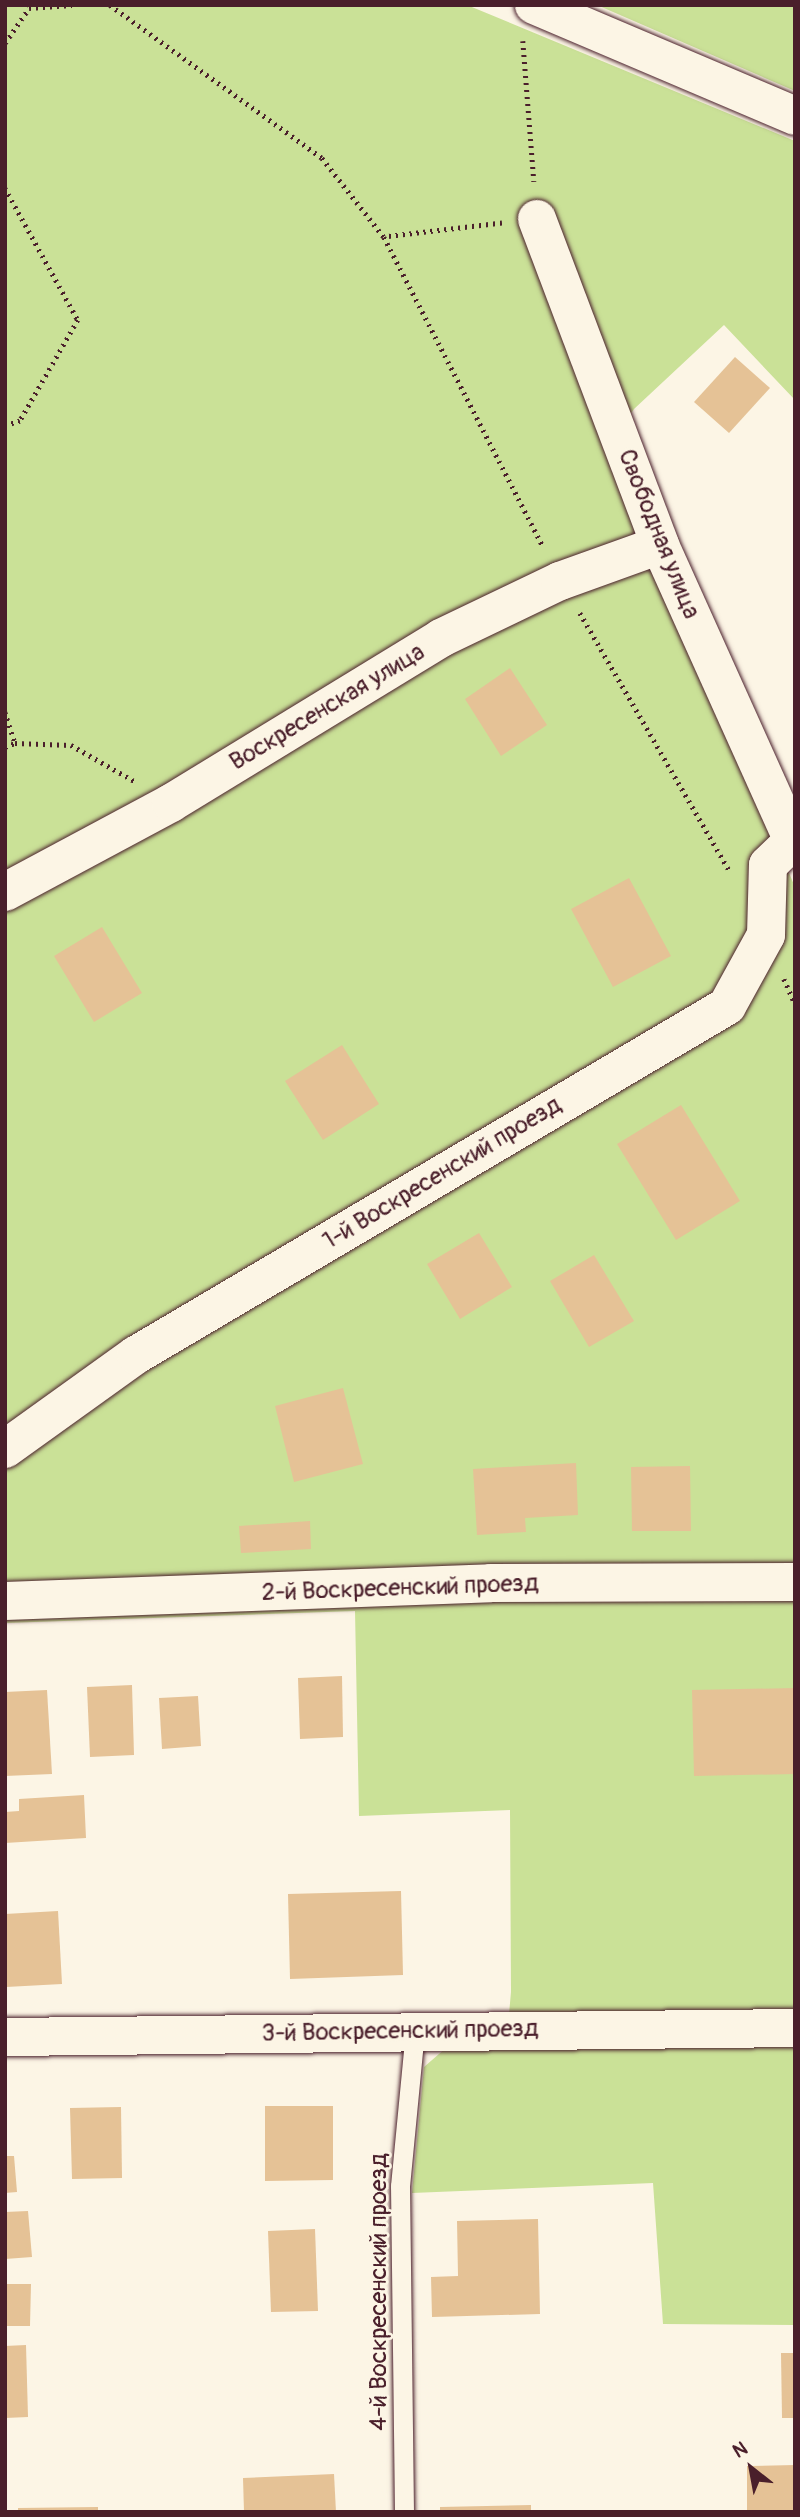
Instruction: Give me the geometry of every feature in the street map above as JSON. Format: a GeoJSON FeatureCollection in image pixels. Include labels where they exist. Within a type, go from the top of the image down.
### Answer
{"type":"FeatureCollection","features":[{"type":"Feature","properties":{"kind":"street"},"geometry":{"type":"LineString","coordinates":[[529,21],[573,13],[795,116]]}},
{"type":"Feature","properties":{"kind":"street","name":"Свободная улица"},"geometry":{"type":"LineString","coordinates":[[537,219],[660,545],[794,843]]}},
{"type":"Feature","properties":{"kind":"street","name":"Воскресенская улица"},"geometry":{"type":"LineString","coordinates":[[5,892],[171,803],[441,638],[560,581],[660,545]]}},
{"type":"Feature","properties":{"kind":"street","name":"1-й Воскресенский проезд"},"geometry":{"type":"LineString","coordinates":[[5,1449],[136,1355],[727,1006],[766,934],[768,865],[794,843]]}},
{"type":"Feature","properties":{"kind":"street","name":"2-й Воскресенский проезд"},"geometry":{"type":"LineString","coordinates":[[5,1601],[491,1583],[795,1583]]}},
{"type":"Feature","properties":{"kind":"street","name":"3-й Воскресенский проезд"},"geometry":{"type":"LineString","coordinates":[[5,2037],[795,2028]]}},
{"type":"Feature","properties":{"kind":"lane","name":"4-й Воскресенский проезд"},"geometry":{"type":"LineString","coordinates":[[404,2512],[400,2186],[415,2031]]}},
{"type":"Feature","properties":{"kind":"path"},"geometry":{"type":"LineString","coordinates":[[5,43],[29,8],[72,5]]}},
{"type":"Feature","properties":{"kind":"path"},"geometry":{"type":"LineString","coordinates":[[110,5],[322,158],[384,237],[560,581],[731,874]]}},
{"type":"Feature","properties":{"kind":"path"},"geometry":{"type":"LineString","coordinates":[[384,237],[537,219],[529,21]]}},
{"type":"Feature","properties":{"kind":"path"},"geometry":{"type":"LineString","coordinates":[[5,188],[78,320],[20,422],[5,426]]}},
{"type":"Feature","properties":{"kind":"path"},"geometry":{"type":"LineString","coordinates":[[5,712],[15,743]]}},
{"type":"Feature","properties":{"kind":"path"},"geometry":{"type":"LineString","coordinates":[[5,747],[15,743],[71,745],[171,803]]}},
{"type":"Feature","properties":{"kind":"path"},"geometry":{"type":"LineString","coordinates":[[766,934],[795,1004]]}},
{"type":"Feature","properties":{"kind":"green space"},"geometry":{"type":"Polygon","coordinates":[[[5,5],[467,5],[795,141],[795,400],[724,325],[634,409],[607,449],[795,887],[795,2325],[663,2324],[653,2183],[412,2193],[424,2067],[447,2047],[506,2047],[511,1992],[510,1810],[359,1816],[355,1611],[5,1623],[5,5]]]}},
{"type":"Feature","properties":{"kind":"green space"},"geometry":{"type":"Polygon","coordinates":[[[597,5],[795,5],[795,91],[597,5]]]}},
{"type":"Feature","properties":{"kind":"building"},"geometry":{"type":"Polygon","coordinates":[[[735,357],[770,388],[729,433],[694,402],[735,357]]]}},
{"type":"Feature","properties":{"kind":"building"},"geometry":{"type":"Polygon","coordinates":[[[510,668],[547,725],[501,756],[465,699],[510,668]]]}},
{"type":"Feature","properties":{"kind":"building"},"geometry":{"type":"Polygon","coordinates":[[[629,878],[671,956],[613,987],[571,909],[629,878]]]}},
{"type":"Feature","properties":{"kind":"building"},"geometry":{"type":"Polygon","coordinates":[[[102,927],[142,993],[94,1022],[54,956],[102,927]]]}},
{"type":"Feature","properties":{"kind":"building"},"geometry":{"type":"Polygon","coordinates":[[[342,1045],[379,1104],[323,1140],[285,1081],[342,1045]]]}},
{"type":"Feature","properties":{"kind":"building"},"geometry":{"type":"Polygon","coordinates":[[[681,1105],[740,1201],[676,1240],[617,1144],[681,1105]]]}},
{"type":"Feature","properties":{"kind":"building"},"geometry":{"type":"Polygon","coordinates":[[[479,1233],[512,1287],[460,1319],[427,1264],[479,1233]]]}},
{"type":"Feature","properties":{"kind":"building"},"geometry":{"type":"Polygon","coordinates":[[[594,1255],[634,1321],[589,1347],[550,1281],[594,1255]]]}},
{"type":"Feature","properties":{"kind":"building"},"geometry":{"type":"Polygon","coordinates":[[[343,1388],[363,1464],[294,1482],[275,1406],[343,1388]]]}},
{"type":"Feature","properties":{"kind":"building"},"geometry":{"type":"Polygon","coordinates":[[[576,1463],[578,1515],[525,1518],[526,1532],[477,1535],[473,1469],[576,1463]]]}},
{"type":"Feature","properties":{"kind":"building"},"geometry":{"type":"Polygon","coordinates":[[[690,1466],[691,1531],[632,1531],[631,1467],[690,1466]]]}},
{"type":"Feature","properties":{"kind":"building"},"geometry":{"type":"Polygon","coordinates":[[[310,1521],[311,1549],[241,1553],[239,1526],[310,1521]]]}},
{"type":"Feature","properties":{"kind":"building"},"geometry":{"type":"Polygon","coordinates":[[[342,1676],[343,1737],[300,1739],[298,1678],[342,1676]]]}},
{"type":"Feature","properties":{"kind":"building"},"geometry":{"type":"Polygon","coordinates":[[[132,1685],[134,1755],[90,1757],[87,1687],[132,1685]]]}},
{"type":"Feature","properties":{"kind":"building"},"geometry":{"type":"Polygon","coordinates":[[[795,1688],[795,1774],[694,1776],[692,1690],[795,1688]]]}},
{"type":"Feature","properties":{"kind":"building"},"geometry":{"type":"Polygon","coordinates":[[[47,1690],[52,1774],[5,1776],[5,1692],[47,1690]]]}},
{"type":"Feature","properties":{"kind":"building"},"geometry":{"type":"Polygon","coordinates":[[[198,1696],[201,1746],[162,1749],[159,1698],[198,1696]]]}},
{"type":"Feature","properties":{"kind":"building"},"geometry":{"type":"Polygon","coordinates":[[[84,1795],[86,1838],[5,1843],[5,1812],[19,1811],[19,1799],[84,1795]]]}},
{"type":"Feature","properties":{"kind":"building"},"geometry":{"type":"Polygon","coordinates":[[[401,1891],[403,1975],[290,1979],[288,1894],[401,1891]]]}},
{"type":"Feature","properties":{"kind":"building"},"geometry":{"type":"Polygon","coordinates":[[[58,1911],[62,1984],[6,1987],[5,1914],[58,1911]]]}},
{"type":"Feature","properties":{"kind":"building"},"geometry":{"type":"Polygon","coordinates":[[[265,2106],[333,2106],[333,2180],[265,2181],[265,2106]]]}},
{"type":"Feature","properties":{"kind":"building"},"geometry":{"type":"Polygon","coordinates":[[[121,2107],[122,2178],[72,2179],[70,2108],[121,2107]]]}},
{"type":"Feature","properties":{"kind":"building"},"geometry":{"type":"Polygon","coordinates":[[[5,2156],[14,2156],[17,2192],[5,2193],[5,2156]]]}},
{"type":"Feature","properties":{"kind":"building"},"geometry":{"type":"Polygon","coordinates":[[[28,2211],[32,2257],[5,2259],[5,2212],[28,2211]]]}},
{"type":"Feature","properties":{"kind":"building"},"geometry":{"type":"Polygon","coordinates":[[[538,2219],[540,2314],[432,2317],[431,2277],[458,2276],[457,2221],[538,2219]]]}},
{"type":"Feature","properties":{"kind":"building"},"geometry":{"type":"Polygon","coordinates":[[[315,2229],[318,2311],[271,2312],[268,2231],[315,2229]]]}},
{"type":"Feature","properties":{"kind":"building"},"geometry":{"type":"Polygon","coordinates":[[[5,2284],[31,2284],[30,2326],[5,2326],[5,2284]]]}},
{"type":"Feature","properties":{"kind":"building"},"geometry":{"type":"Polygon","coordinates":[[[26,2345],[28,2417],[5,2418],[5,2346],[26,2345]]]}},
{"type":"Feature","properties":{"kind":"building"},"geometry":{"type":"Polygon","coordinates":[[[781,2353],[795,2353],[795,2418],[782,2418],[781,2353]]]}},
{"type":"Feature","properties":{"kind":"building"},"geometry":{"type":"Polygon","coordinates":[[[795,2465],[795,2512],[747,2512],[747,2466],[795,2465]]]}},
{"type":"Feature","properties":{"kind":"building"},"geometry":{"type":"Polygon","coordinates":[[[334,2474],[336,2512],[244,2512],[243,2478],[334,2474]]]}},
{"type":"Feature","properties":{"kind":"building"},"geometry":{"type":"Polygon","coordinates":[[[531,2505],[531,2512],[440,2512],[440,2507],[531,2505]]]}},
{"type":"Feature","properties":{"kind":"building"},"geometry":{"type":"Polygon","coordinates":[[[98,2507],[98,2512],[18,2512],[18,2508],[98,2507]]]}}]}
